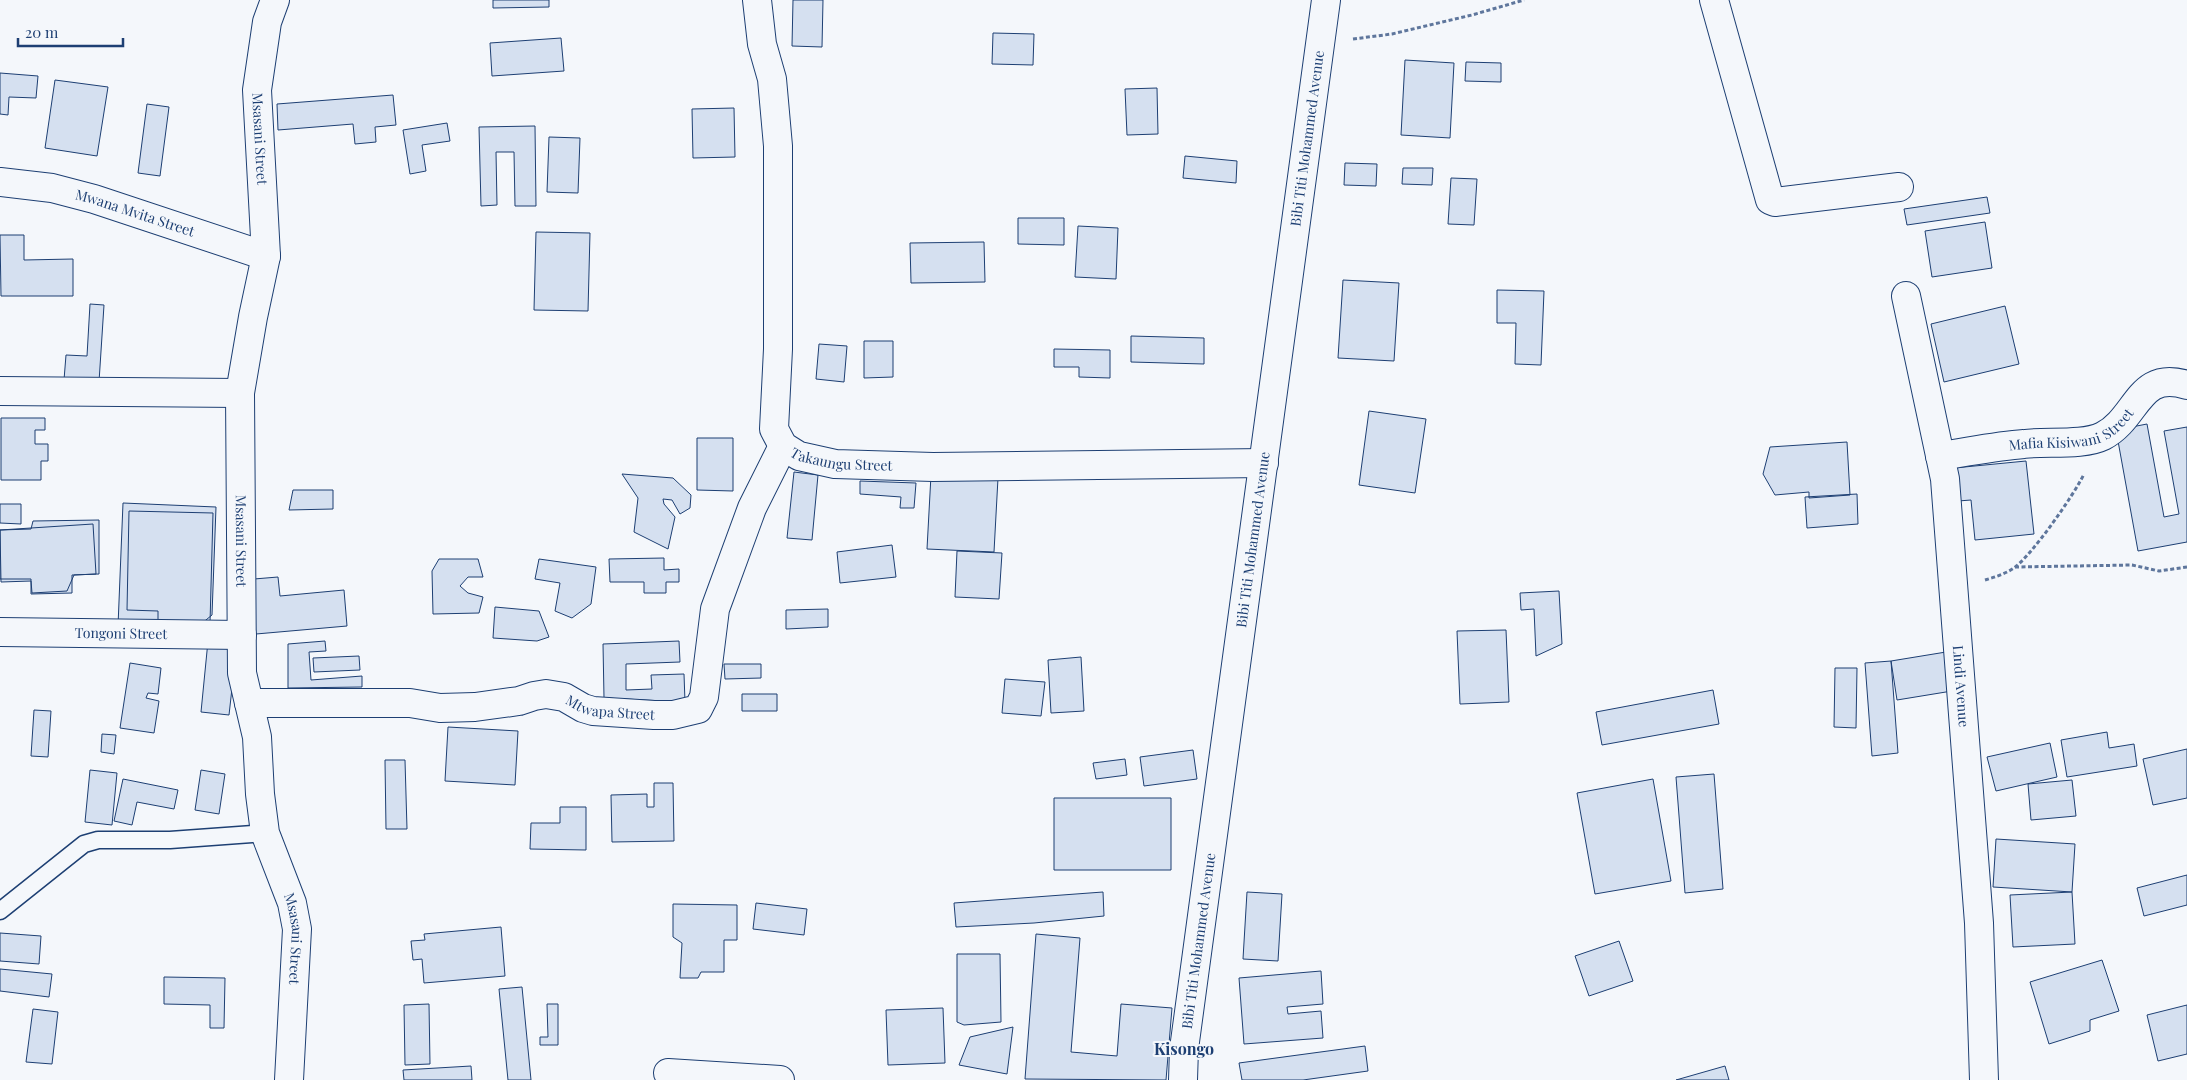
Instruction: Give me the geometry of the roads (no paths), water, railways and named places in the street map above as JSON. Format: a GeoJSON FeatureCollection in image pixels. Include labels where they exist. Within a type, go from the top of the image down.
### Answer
{"type":"FeatureCollection","features":[{"type":"Feature","properties":{"kind":"street","name":"Msasani Street"},"geometry":{"type":"LineString","coordinates":[[275,0],[267,22],[257,90],[266,256],[240,393],[242,673],[257,737],[265,833],[292,902],[297,929],[289,1080]]}},
{"type":"Feature","properties":{"kind":"street","name":"Takaungu Street"},"geometry":{"type":"LineString","coordinates":[[757,0],[762,44],[772,79],[778,146],[778,349],[774,429],[783,446],[800,456],[845,464],[933,467],[1264,463]]}},
{"type":"Feature","properties":{"kind":"street","name":"Bibi Titi Mohammed Avenue"},"geometry":{"type":"LineString","coordinates":[[1183,1080],[1184,1049],[1326,0]]}},
{"type":"Feature","properties":{"kind":"street"},"geometry":{"type":"LineString","coordinates":[[1714,0],[1770,200],[1775,202],[1899,188]]}},
{"type":"Feature","properties":{"kind":"street","name":"Mwana Mvita Street"},"geometry":{"type":"LineString","coordinates":[[0,182],[52,188],[94,199],[266,256]]}},
{"type":"Feature","properties":{"kind":"street","name":"Lindi Avenue"},"geometry":{"type":"LineString","coordinates":[[1906,296],[1945,479],[1979,923],[1984,1080]]}},
{"type":"Feature","properties":{"kind":"street","name":"Mafia Kisiwani Street"},"geometry":{"type":"LineString","coordinates":[[1940,456],[2024,444],[2081,441],[2101,437],[2117,428],[2150,387],[2169,382],[2187,385]]}},
{"type":"Feature","properties":{"kind":"street"},"geometry":{"type":"LineString","coordinates":[[0,391],[240,393]]}},
{"type":"Feature","properties":{"kind":"street","name":"Mtwapa Street"},"geometry":{"type":"LineString","coordinates":[[249,703],[410,703],[440,708],[475,707],[519,701],[546,694],[564,697],[583,708],[593,711],[673,715],[698,709],[704,697],[715,609],[752,508],[783,446]]}},
{"type":"Feature","properties":{"kind":"street","name":"Tongoni Street"},"geometry":{"type":"LineString","coordinates":[[0,632],[242,635]]}},
{"type":"Feature","properties":{"kind":"street"},"geometry":{"type":"LineString","coordinates":[[668,1073],[780,1080]]}},
{"type":"Feature","properties":{"kind":"lane"},"geometry":{"type":"LineString","coordinates":[[0,911],[84,844],[98,840],[170,840],[265,833]]}},
{"type":"Feature","properties":{"kind":"district","name":"Kisongo"},"geometry":{"type":"Point","coordinates":[1184,1049]}}]}
